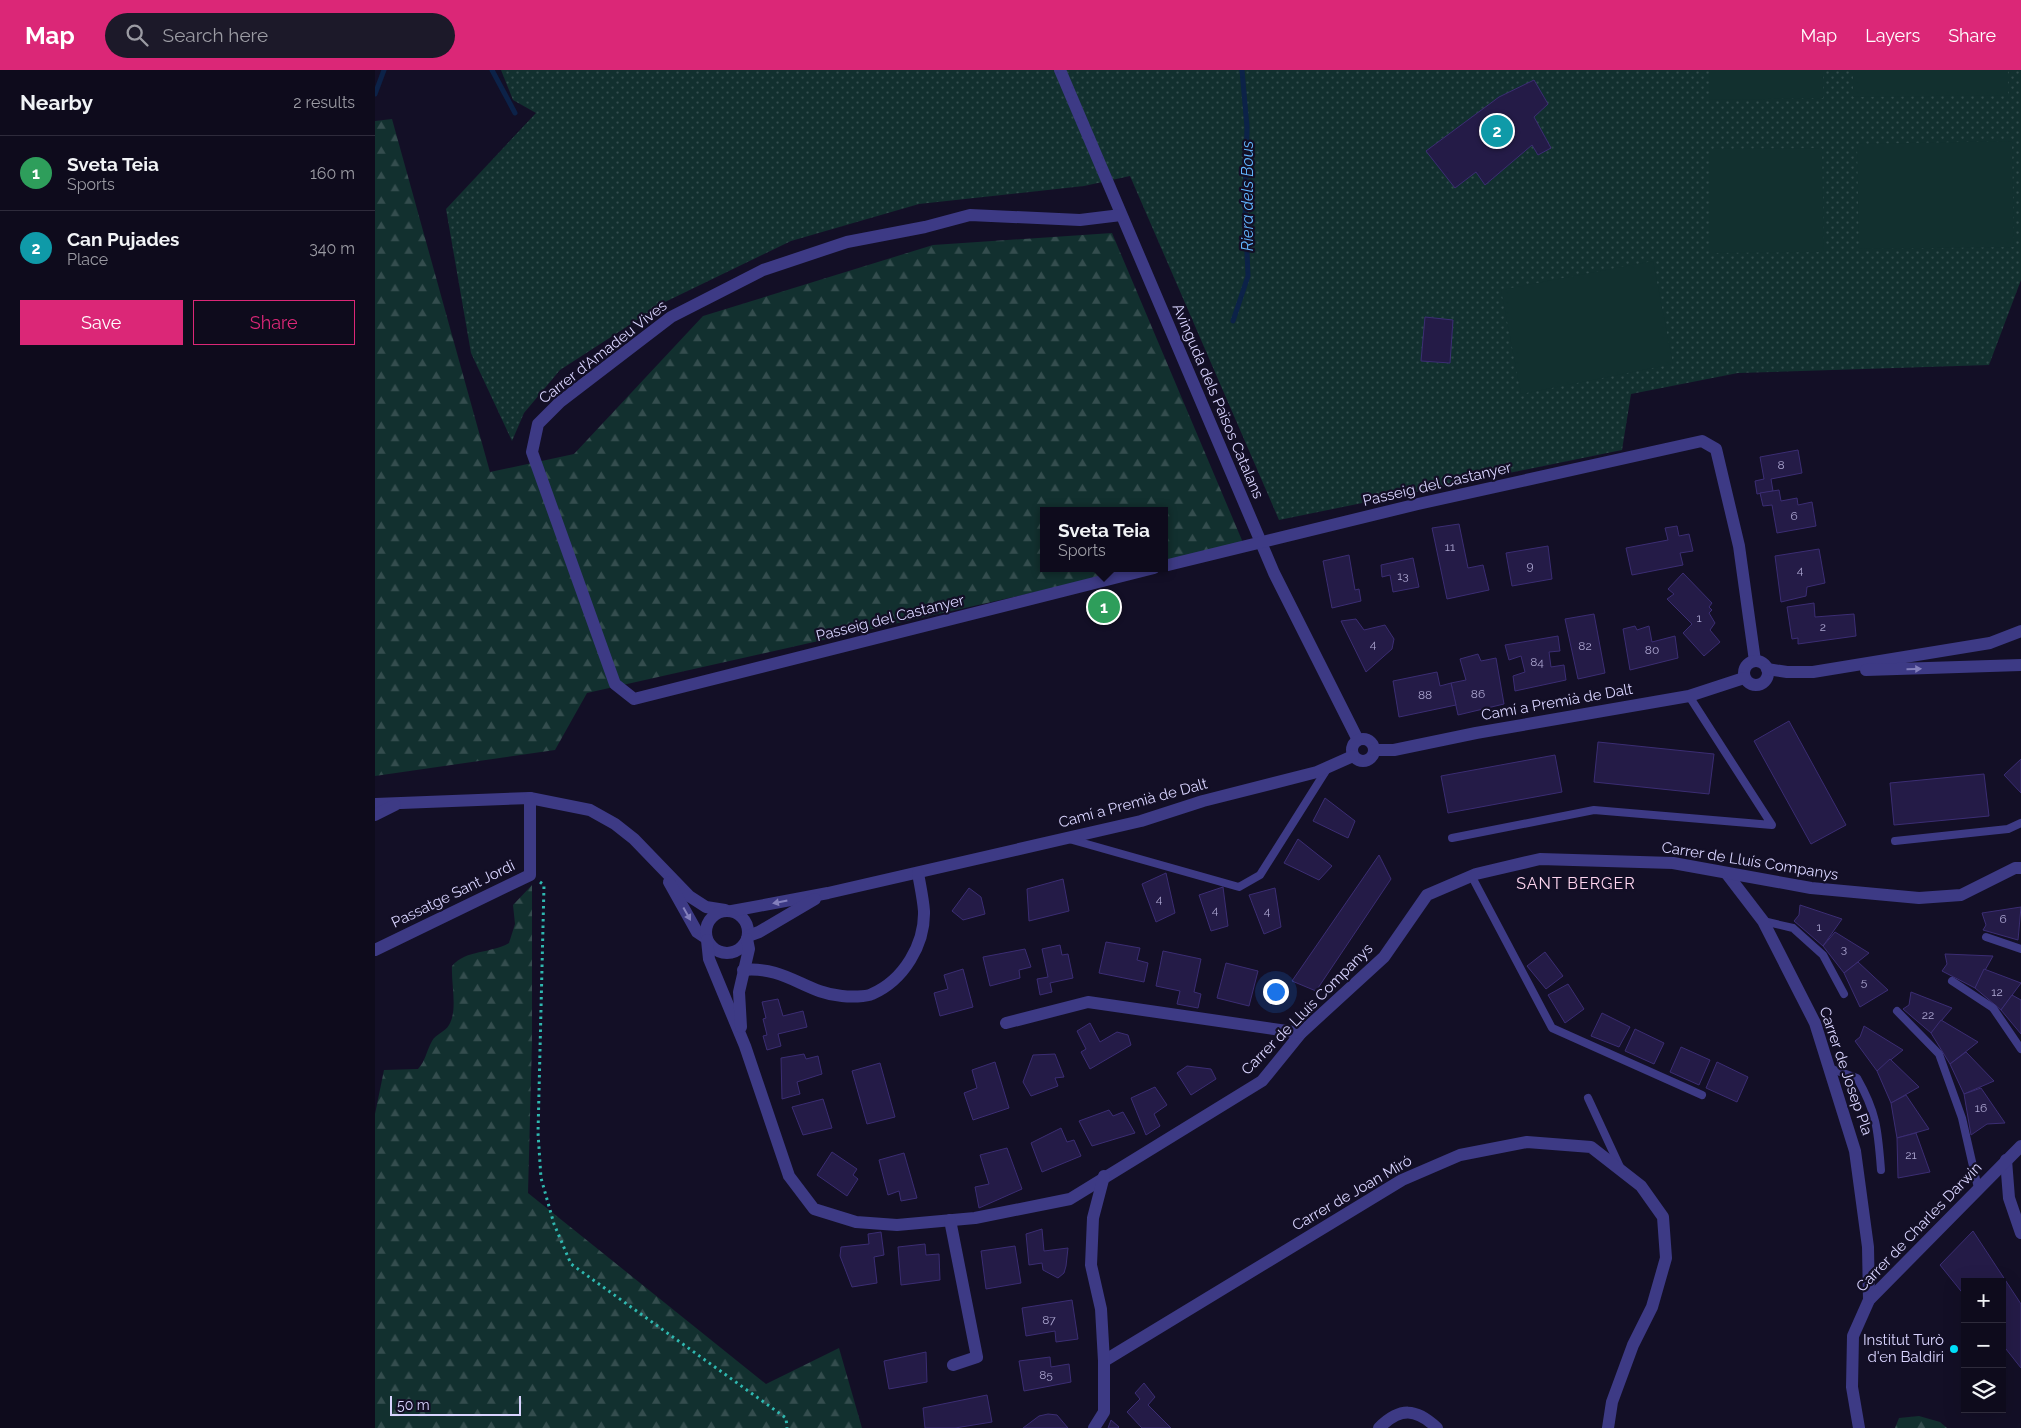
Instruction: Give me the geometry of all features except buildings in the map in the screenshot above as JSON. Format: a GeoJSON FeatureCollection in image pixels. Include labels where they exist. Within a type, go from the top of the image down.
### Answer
{"type":"FeatureCollection","features":[{"type":"Feature","properties":{"kind":"street","name":"Avinguda dels Països Catalans"},"geometry":{"type":"LineString","coordinates":[[1060,70],[1260,541],[1319,665],[1358,740]]}},
{"type":"Feature","properties":{"kind":"street","name":"Carrer d'Amadeu Vives"},"geometry":{"type":"LineString","coordinates":[[634,699],[615,684],[531,452],[538,424],[560,402],[671,317],[763,270],[847,242],[925,227],[970,215],[1080,220],[1121,215]]}},
{"type":"Feature","properties":{"kind":"street","name":"Passeig del Castanyer"},"geometry":{"type":"LineString","coordinates":[[1168,565],[1260,541],[1702,442],[1716,449],[1739,546],[1755,661]]}},
{"type":"Feature","properties":{"kind":"street","name":"Passeig del Castanyer"},"geometry":{"type":"LineString","coordinates":[[634,699],[1138,572]]}},
{"type":"Feature","properties":{"kind":"street"},"geometry":{"type":"LineString","coordinates":[[1813,672],[1990,643],[2021,631]]}},
{"type":"Feature","properties":{"kind":"street"},"geometry":{"type":"LineString","coordinates":[[1755,661],[1762,662],[1767,669],[1767,679],[1760,685],[1750,684],[1744,678],[1744,670],[1747,665],[1755,661]]}},
{"type":"Feature","properties":{"kind":"street"},"geometry":{"type":"LineString","coordinates":[[1767,669],[1787,672],[1813,672],[2021,665]]}},
{"type":"Feature","properties":{"kind":"street","name":"Camí a Premià de Dalt"},"geometry":{"type":"LineString","coordinates":[[1374,750],[1394,750],[1476,733],[1689,696],[1744,678]]}},
{"type":"Feature","properties":{"kind":"street"},"geometry":{"type":"LineString","coordinates":[[1358,740],[1369,741],[1374,750],[1372,758],[1365,762],[1359,761],[1353,756],[1352,746],[1358,740]]}},
{"type":"Feature","properties":{"kind":"street","name":"Camí a Premià de Dalt"},"geometry":{"type":"LineString","coordinates":[[375,804],[530,798],[561,802],[590,810],[615,824],[635,839],[689,896],[706,907],[728,911],[828,893],[1141,821],[1203,801],[1317,772],[1353,756]]}},
{"type":"Feature","properties":{"kind":"street","name":"Passatge Sant Jordi"},"geometry":{"type":"LineString","coordinates":[[375,950],[530,874],[530,798]]}},
{"type":"Feature","properties":{"kind":"street"},"geometry":{"type":"LineString","coordinates":[[375,816],[399,803]]}},
{"type":"Feature","properties":{"kind":"street","name":"Carrer de Lluís Companys"},"geometry":{"type":"LineString","coordinates":[[745,1046],[789,1176],[814,1209],[855,1222],[897,1224],[975,1218],[1070,1198],[1262,1081],[1301,1033],[1383,957],[1427,894],[1471,875],[1540,859],[1673,863],[1811,888],[1919,898],[1961,894],[2015,868],[2021,868]]}},
{"type":"Feature","properties":{"kind":"street","name":"Camí a Premià de Dalt"},"geometry":{"type":"LineString","coordinates":[[660,867],[697,932],[707,939]]}},
{"type":"Feature","properties":{"kind":"street"},"geometry":{"type":"LineString","coordinates":[[743,970],[758,969],[781,973],[811,987],[841,996],[871,995],[902,973],[917,949],[924,911],[918,873]]}},
{"type":"Feature","properties":{"kind":"street","name":"Carrer de Josep Pla"},"geometry":{"type":"LineString","coordinates":[[1727,874],[1763,921],[1815,1023],[1855,1150],[1868,1247],[1869,1300]]}},
{"type":"Feature","properties":{"kind":"street","name":"Camí a Premià de Dalt"},"geometry":{"type":"LineString","coordinates":[[747,938],[828,893]]}},
{"type":"Feature","properties":{"kind":"street"},"geometry":{"type":"LineString","coordinates":[[728,911],[743,919],[747,925],[749,950],[739,992],[739,1011],[745,1046],[709,959],[706,927],[708,921],[718,912],[728,911]]}},
{"type":"Feature","properties":{"kind":"street"},"geometry":{"type":"LineString","coordinates":[[707,939],[711,947],[724,953],[738,950],[747,938]]}},
{"type":"Feature","properties":{"kind":"street"},"geometry":{"type":"LineString","coordinates":[[1006,1023],[1088,1002],[1301,1033]]}},
{"type":"Feature","properties":{"kind":"street","name":"Carrer de Joan Miró"},"geometry":{"type":"LineString","coordinates":[[1104,1361],[1402,1180],[1461,1155],[1527,1142],[1591,1146],[1641,1186],[1663,1217],[1666,1258],[1652,1307],[1633,1345],[1612,1402],[1608,1428]]}},
{"type":"Feature","properties":{"kind":"street","name":"Carrer de Charles Darwin"},"geometry":{"type":"LineString","coordinates":[[1859,1428],[1852,1387],[1853,1336],[1869,1300],[2021,1146]]}},
{"type":"Feature","properties":{"kind":"street"},"geometry":{"type":"LineString","coordinates":[[2006,1160],[2009,1198],[2021,1234]]}},
{"type":"Feature","properties":{"kind":"street"},"geometry":{"type":"LineString","coordinates":[[1094,1428],[1104,1412],[1104,1361],[1101,1309],[1091,1265],[1093,1218],[1104,1176]]}},
{"type":"Feature","properties":{"kind":"street"},"geometry":{"type":"LineString","coordinates":[[950,1220],[977,1358],[953,1365]]}},
{"type":"Feature","properties":{"kind":"street"},"geometry":{"type":"LineString","coordinates":[[1379,1428],[1387,1419],[1403,1412],[1422,1415],[1437,1428]]}},
{"type":"Feature","properties":{"kind":"lane"},"geometry":{"type":"LineString","coordinates":[[1452,838],[1595,810],[1772,825],[1689,696]]}},
{"type":"Feature","properties":{"kind":"lane"},"geometry":{"type":"LineString","coordinates":[[1066,838],[1239,887],[1260,875],[1328,767]]}},
{"type":"Feature","properties":{"kind":"lane"},"geometry":{"type":"LineString","coordinates":[[1895,841],[2008,829],[2021,824]]}},
{"type":"Feature","properties":{"kind":"lane"},"geometry":{"type":"LineString","coordinates":[[1471,875],[1552,1028],[1702,1094]]}},
{"type":"Feature","properties":{"kind":"lane"},"geometry":{"type":"LineString","coordinates":[[1763,921],[1793,928],[1823,955],[1844,994]]}},
{"type":"Feature","properties":{"kind":"lane"},"geometry":{"type":"LineString","coordinates":[[1985,937],[2021,949]]}},
{"type":"Feature","properties":{"kind":"lane"},"geometry":{"type":"LineString","coordinates":[[1952,981],[1993,1008],[2021,1048]]}},
{"type":"Feature","properties":{"kind":"lane"},"geometry":{"type":"LineString","coordinates":[[1897,1010],[1939,1054],[1961,1118],[1978,1188]]}},
{"type":"Feature","properties":{"kind":"lane"},"geometry":{"type":"LineString","coordinates":[[1829,1068],[1857,1078],[1872,1104],[1879,1134],[1881,1170]]}},
{"type":"Feature","properties":{"kind":"lane"},"geometry":{"type":"LineString","coordinates":[[1588,1098],[1622,1171]]}},
{"type":"Feature","properties":{"kind":"path"},"geometry":{"type":"LineString","coordinates":[[530,874],[543,885],[538,1133],[541,1178],[554,1224],[571,1264],[786,1418],[787,1428]]}},
{"type":"Feature","properties":{"kind":"green space"},"geometry":{"type":"Polygon","coordinates":[[[501,70],[2021,70],[2021,280],[1989,365],[1738,373],[1631,394],[1622,450],[1279,520],[1130,176],[1084,186],[919,204],[791,241],[665,302],[560,370],[524,413],[512,441],[471,353],[446,209],[536,113],[513,100],[501,70]]]}},
{"type":"Feature","properties":{"kind":"green space"},"geometry":{"type":"Polygon","coordinates":[[[1709,70],[1823,70],[1823,98],[1710,100],[1709,70]]]}},
{"type":"Feature","properties":{"kind":"green space"},"geometry":{"type":"Polygon","coordinates":[[[1853,70],[2008,70],[2008,95],[1853,97],[1853,70]]]}},
{"type":"Feature","properties":{"kind":"green space"},"geometry":{"type":"Polygon","coordinates":[[[392,119],[490,472],[574,454],[703,316],[933,245],[1112,233],[1244,545],[1168,562],[1168,507],[1040,507],[1040,572],[1125,572],[587,693],[555,750],[375,776],[375,121],[392,119]]]}},
{"type":"Feature","properties":{"kind":"green space"},"geometry":{"type":"Polygon","coordinates":[[[2012,141],[2014,247],[1859,249],[1857,144],[2012,141]]]}},
{"type":"Feature","properties":{"kind":"green space"},"geometry":{"type":"Polygon","coordinates":[[[1822,148],[1824,252],[1710,253],[1709,149],[1822,148]]]}},
{"type":"Feature","properties":{"kind":"green space"},"geometry":{"type":"Polygon","coordinates":[[[1653,261],[1673,364],[1521,394],[1501,290],[1653,261]]]}},
{"type":"Feature","properties":{"kind":"green space"},"geometry":{"type":"Polygon","coordinates":[[[532,885],[532,1041],[528,1193],[766,1384],[839,1348],[862,1428],[375,1428],[375,1114],[384,1070],[418,1069],[432,1041],[449,1025],[452,1019],[454,1004],[452,966],[472,954],[509,943],[515,924],[513,905],[532,885]]]}},
{"type":"Feature","properties":{"kind":"green space"},"geometry":{"type":"Polygon","coordinates":[[[1919,1416],[1940,1422],[1947,1428],[1895,1428],[1899,1418],[1919,1416]]]}},
{"type":"Feature","properties":{"kind":"waterway"},"geometry":{"type":"LineString","coordinates":[[375,94],[384,70]]}},
{"type":"Feature","properties":{"kind":"waterway"},"geometry":{"type":"LineString","coordinates":[[492,70],[515,113]]}},
{"type":"Feature","properties":{"kind":"waterway","name":"Riera dels Bous"},"geometry":{"type":"LineString","coordinates":[[1233,321],[1248,276],[1245,204],[1247,127],[1242,70]]}},
{"type":"Feature","properties":{"kind":"place","name":"Can Pujades"},"geometry":{"type":"Point","coordinates":[1497,131]}},
{"type":"Feature","properties":{"kind":"place","name":"Sveta Teia"},"geometry":{"type":"Point","coordinates":[1104,607]}},
{"type":"Feature","properties":{"kind":"place","name":"Institut Turò d'en Baldiri"},"geometry":{"type":"Point","coordinates":[1954,1349]}},
{"type":"Feature","properties":{"kind":"district","name":"SANT BERGER"},"geometry":{"type":"Point","coordinates":[1576,883]}}]}
